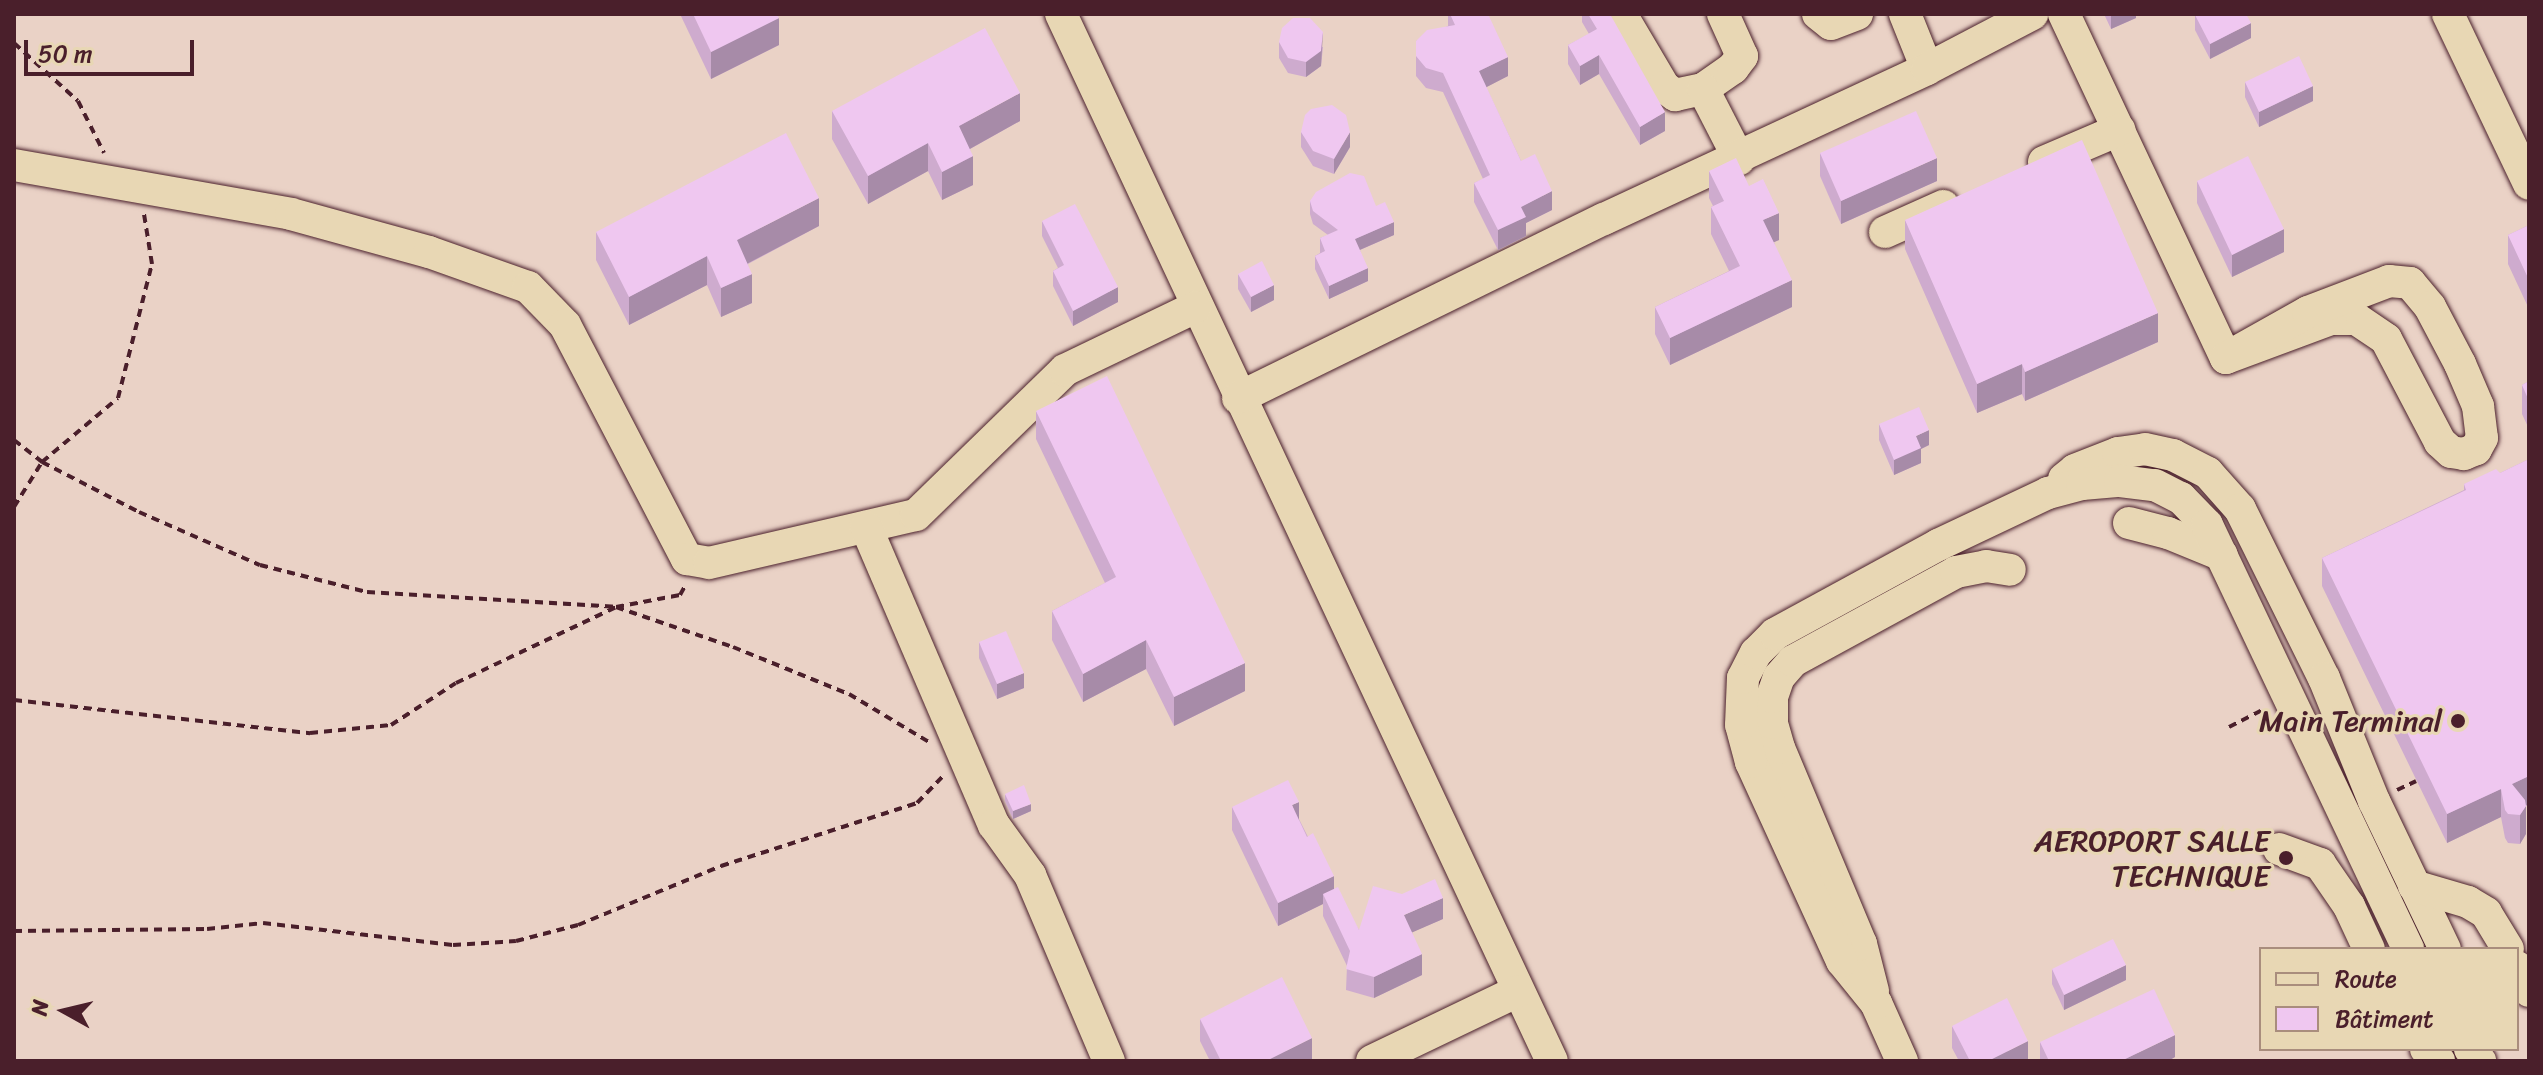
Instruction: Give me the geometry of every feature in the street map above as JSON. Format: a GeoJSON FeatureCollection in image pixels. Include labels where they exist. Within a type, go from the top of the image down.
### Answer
{"type":"FeatureCollection","features":[{"type":"Feature","properties":{"kind":"street"},"geometry":{"type":"LineString","coordinates":[[1061,14],[1238,398],[1552,1061]]}},
{"type":"Feature","properties":{"kind":"street"},"geometry":{"type":"LineString","coordinates":[[1621,14],[1664,87],[1675,95],[1703,89],[1733,68],[1742,56],[1723,14]]}},
{"type":"Feature","properties":{"kind":"street"},"geometry":{"type":"LineString","coordinates":[[1818,14],[1831,24],[1857,14]]}},
{"type":"Feature","properties":{"kind":"street"},"geometry":{"type":"LineString","coordinates":[[1905,14],[1927,69]]}},
{"type":"Feature","properties":{"kind":"street"},"geometry":{"type":"LineString","coordinates":[[1238,398],[1604,219],[1739,159],[1927,69],[2032,14]]}},
{"type":"Feature","properties":{"kind":"street"},"geometry":{"type":"LineString","coordinates":[[2064,14],[2226,358]]}},
{"type":"Feature","properties":{"kind":"street"},"geometry":{"type":"LineString","coordinates":[[2448,14],[2529,184]]}},
{"type":"Feature","properties":{"kind":"street"},"geometry":{"type":"LineString","coordinates":[[1703,89],[1739,159]]}},
{"type":"Feature","properties":{"kind":"street"},"geometry":{"type":"LineString","coordinates":[[2017,174],[2119,130]]}},
{"type":"Feature","properties":{"kind":"street"},"geometry":{"type":"LineString","coordinates":[[14,165],[291,214],[429,252],[528,287],[565,325],[687,559],[700,562],[709,563],[916,515],[1065,370],[1196,307]]}},
{"type":"Feature","properties":{"kind":"street"},"geometry":{"type":"LineString","coordinates":[[1885,232],[1973,194]]}},
{"type":"Feature","properties":{"kind":"street"},"geometry":{"type":"LineString","coordinates":[[2389,281],[2410,283],[2430,307],[2460,364],[2478,406],[2482,438],[2476,449],[2464,454],[2451,452],[2440,442],[2386,339],[2356,319],[2331,319],[2226,358],[2293,319],[2366,287],[2389,281]]}},
{"type":"Feature","properties":{"kind":"street"},"geometry":{"type":"LineString","coordinates":[[2048,493],[2075,470],[2118,453],[2145,449],[2173,455],[2208,473],[2240,509],[2324,678],[2374,801],[2444,947]]}},
{"type":"Feature","properties":{"kind":"street"},"geometry":{"type":"LineString","coordinates":[[1876,1003],[1842,961],[1751,762],[1741,725],[1743,678],[1756,653],[1775,634],[1938,545],[2048,493],[2082,484],[2120,481],[2155,485],[2181,498],[2207,525],[2407,947]]}},
{"type":"Feature","properties":{"kind":"street"},"geometry":{"type":"LineString","coordinates":[[2129,523],[2168,533],[2222,555]]}},
{"type":"Feature","properties":{"kind":"street"},"geometry":{"type":"LineString","coordinates":[[866,527],[994,825],[1030,875],[1109,1061]]}},
{"type":"Feature","properties":{"kind":"street"},"geometry":{"type":"LineString","coordinates":[[1902,1061],[1876,1003],[1861,944],[1779,748],[1772,723],[1772,697],[1779,677],[1793,661],[1956,572],[2015,564]]}},
{"type":"Feature","properties":{"kind":"street"},"geometry":{"type":"LineString","coordinates":[[2354,947],[2326,887],[2311,870],[2279,852],[2320,864],[2349,906],[2368,947]]}},
{"type":"Feature","properties":{"kind":"street"},"geometry":{"type":"LineString","coordinates":[[2414,886],[2468,902],[2486,913],[2507,947]]}},
{"type":"Feature","properties":{"kind":"street"},"geometry":{"type":"LineString","coordinates":[[2519,971],[2529,991]]}},
{"type":"Feature","properties":{"kind":"street"},"geometry":{"type":"LineString","coordinates":[[1372,1061],[1518,991]]}},
{"type":"Feature","properties":{"kind":"path"},"geometry":{"type":"LineString","coordinates":[[14,43],[78,101],[104,153],[140,188],[152,264],[118,398],[42,462],[14,507]]}},
{"type":"Feature","properties":{"kind":"path"},"geometry":{"type":"LineString","coordinates":[[14,440],[42,462],[139,512],[260,565],[367,592],[616,607],[680,595],[700,562]]}},
{"type":"Feature","properties":{"kind":"path"},"geometry":{"type":"LineString","coordinates":[[14,700],[310,733],[391,725],[456,683],[616,607],[733,647],[849,694],[931,744]]}},
{"type":"Feature","properties":{"kind":"path"},"geometry":{"type":"LineString","coordinates":[[14,931],[207,929],[263,923],[453,945],[516,941],[578,925],[721,866],[917,803],[948,771]]}},
{"type":"Feature","properties":{"kind":"building"},"geometry":{"type":"Polygon","coordinates":[[[693,14],[777,14],[779,18],[711,52],[693,14]]]}},
{"type":"Feature","properties":{"kind":"building"},"geometry":{"type":"Polygon","coordinates":[[[1450,14],[1488,14],[1508,57],[1479,71],[1521,161],[1535,154],[1552,191],[1521,207],[1526,217],[1498,230],[1474,183],[1490,175],[1443,73],[1426,68],[1416,56],[1416,41],[1427,30],[1455,25],[1450,14]]]}},
{"type":"Feature","properties":{"kind":"building"},"geometry":{"type":"Polygon","coordinates":[[[1588,14],[1610,14],[1665,112],[1640,127],[1599,55],[1580,66],[1568,45],[1597,29],[1588,14]]]}},
{"type":"Feature","properties":{"kind":"building"},"geometry":{"type":"Polygon","coordinates":[[[2197,14],[2246,14],[2251,23],[2210,44],[2197,14]]]}},
{"type":"Feature","properties":{"kind":"building"},"geometry":{"type":"Polygon","coordinates":[[[1293,18],[1310,18],[1323,32],[1321,51],[1306,62],[1288,58],[1279,42],[1282,28],[1293,18]]]}},
{"type":"Feature","properties":{"kind":"building"},"geometry":{"type":"Polygon","coordinates":[[[985,28],[1020,93],[959,126],[973,156],[942,172],[928,143],[868,176],[832,111],[985,28]]]}},
{"type":"Feature","properties":{"kind":"building"},"geometry":{"type":"Polygon","coordinates":[[[2299,56],[2313,86],[2259,112],[2245,82],[2299,56]]]}},
{"type":"Feature","properties":{"kind":"building"},"geometry":{"type":"Polygon","coordinates":[[[1332,105],[1346,115],[1350,132],[1334,159],[1313,151],[1301,132],[1305,115],[1311,109],[1332,105]]]}},
{"type":"Feature","properties":{"kind":"building"},"geometry":{"type":"Polygon","coordinates":[[[1916,111],[1937,158],[1841,201],[1820,153],[1916,111]]]}},
{"type":"Feature","properties":{"kind":"building"},"geometry":{"type":"Polygon","coordinates":[[[786,133],[819,198],[737,240],[752,274],[721,288],[707,256],[629,297],[596,232],[786,133]]]}},
{"type":"Feature","properties":{"kind":"building"},"geometry":{"type":"Polygon","coordinates":[[[2082,140],[2158,313],[2025,372],[2022,364],[1977,384],[1905,220],[2082,140]]]}},
{"type":"Feature","properties":{"kind":"building"},"geometry":{"type":"Polygon","coordinates":[[[2248,156],[2284,229],[2232,255],[2197,181],[2248,156]]]}},
{"type":"Feature","properties":{"kind":"building"},"geometry":{"type":"Polygon","coordinates":[[[1736,158],[1749,186],[1763,179],[1779,213],[1763,220],[1792,280],[1670,338],[1655,307],[1740,266],[1711,207],[1724,201],[1709,171],[1736,158]]]}},
{"type":"Feature","properties":{"kind":"building"},"geometry":{"type":"Polygon","coordinates":[[[1350,173],[1364,176],[1376,206],[1385,202],[1394,222],[1355,239],[1368,268],[1329,286],[1315,256],[1325,251],[1320,238],[1338,230],[1313,211],[1310,201],[1316,192],[1350,173]]]}},
{"type":"Feature","properties":{"kind":"building"},"geometry":{"type":"Polygon","coordinates":[[[1075,204],[1118,287],[1073,311],[1053,271],[1064,265],[1042,221],[1075,204]]]}},
{"type":"Feature","properties":{"kind":"building"},"geometry":{"type":"Polygon","coordinates":[[[2529,225],[2529,280],[2508,235],[2529,225]]]}},
{"type":"Feature","properties":{"kind":"building"},"geometry":{"type":"Polygon","coordinates":[[[1262,261],[1274,285],[1251,297],[1238,274],[1262,261]]]}},
{"type":"Feature","properties":{"kind":"building"},"geometry":{"type":"Polygon","coordinates":[[[1107,376],[1245,663],[1174,697],[1146,640],[1083,674],[1052,611],[1116,577],[1036,411],[1107,376]]]}},
{"type":"Feature","properties":{"kind":"building"},"geometry":{"type":"Polygon","coordinates":[[[2529,381],[2529,401],[2522,385],[2529,381]]]}},
{"type":"Feature","properties":{"kind":"building"},"geometry":{"type":"Polygon","coordinates":[[[1919,407],[1929,430],[1916,436],[1921,448],[1894,460],[1879,424],[1919,407]]]}},
{"type":"Feature","properties":{"kind":"building","name":"Main Terminal"},"geometry":{"type":"Polygon","coordinates":[[[2529,459],[2529,776],[2512,784],[2526,806],[2520,815],[2508,814],[2501,789],[2447,814],[2322,558],[2466,490],[2464,484],[2496,469],[2500,473],[2529,459]]]}},
{"type":"Feature","properties":{"kind":"building"},"geometry":{"type":"Polygon","coordinates":[[[1006,631],[1024,673],[997,684],[979,642],[1006,631]]]}},
{"type":"Feature","properties":{"kind":"building"},"geometry":{"type":"Polygon","coordinates":[[[1288,780],[1299,802],[1292,805],[1307,837],[1313,833],[1334,876],[1278,903],[1232,807],[1288,780]]]}},
{"type":"Feature","properties":{"kind":"building"},"geometry":{"type":"Polygon","coordinates":[[[1024,785],[1031,804],[1013,811],[1005,794],[1024,785]]]}},
{"type":"Feature","properties":{"kind":"building"},"geometry":{"type":"Polygon","coordinates":[[[1435,879],[1443,898],[1404,915],[1422,954],[1374,977],[1346,969],[1350,951],[1323,894],[1338,887],[1359,930],[1373,886],[1402,894],[1435,879]]]}},
{"type":"Feature","properties":{"kind":"building"},"geometry":{"type":"Polygon","coordinates":[[[2113,939],[2126,965],[2064,995],[2052,969],[2113,939]]]}},
{"type":"Feature","properties":{"kind":"building"},"geometry":{"type":"Polygon","coordinates":[[[1282,977],[1312,1038],[1266,1061],[1221,1061],[1200,1019],[1282,977]]]}},
{"type":"Feature","properties":{"kind":"building"},"geometry":{"type":"Polygon","coordinates":[[[2154,989],[2175,1035],[2121,1061],[2049,1061],[2040,1042],[2154,989]]]}},
{"type":"Feature","properties":{"kind":"building"},"geometry":{"type":"Polygon","coordinates":[[[2007,998],[2028,1041],[1988,1061],[1970,1061],[1952,1026],[2007,998]]]}},
{"type":"Feature","properties":{"kind":"place","name":"Main Terminal"},"geometry":{"type":"Point","coordinates":[2458,721]}},
{"type":"Feature","properties":{"kind":"place","name":"AEROPORT SALLE TECHNIQUE"},"geometry":{"type":"Point","coordinates":[2286,858]}}]}
